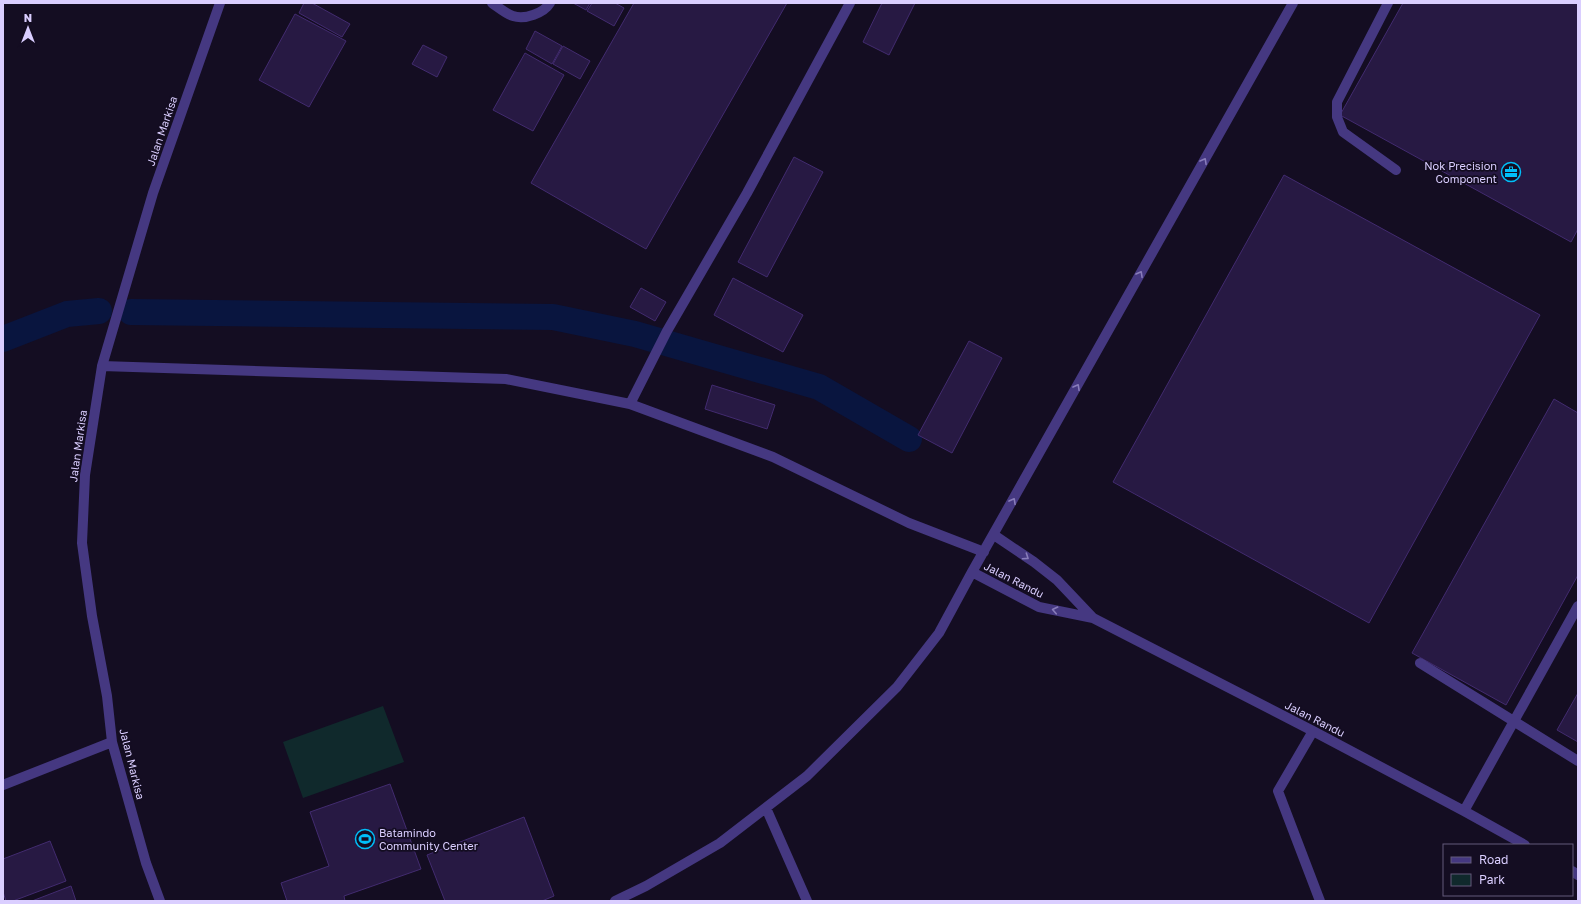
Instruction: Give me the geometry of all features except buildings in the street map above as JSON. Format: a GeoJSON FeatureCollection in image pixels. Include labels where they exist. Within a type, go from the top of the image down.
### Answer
{"type":"FeatureCollection","features":[{"type":"Feature","properties":{"kind":"street","name":"Jalan Markisa"},"geometry":{"type":"LineString","coordinates":[[160,901],[146,863],[112,742],[107,696],[92,616],[82,543],[85,475],[102,366],[153,193],[220,3]]}},
{"type":"Feature","properties":{"kind":"street"},"geometry":{"type":"LineString","coordinates":[[492,3],[514,16],[535,15],[548,7],[550,3]]}},
{"type":"Feature","properties":{"kind":"street"},"geometry":{"type":"LineString","coordinates":[[630,404],[658,347],[747,193],[850,3]]}},
{"type":"Feature","properties":{"kind":"street"},"geometry":{"type":"LineString","coordinates":[[615,901],[646,886],[720,843],[807,776],[897,687],[939,633],[1293,3]]}},
{"type":"Feature","properties":{"kind":"street"},"geometry":{"type":"LineString","coordinates":[[1388,3],[1337,102],[1337,117],[1343,132],[1396,170]]}},
{"type":"Feature","properties":{"kind":"street"},"geometry":{"type":"LineString","coordinates":[[102,366],[506,379],[630,404],[772,457],[909,523],[984,552]]}},
{"type":"Feature","properties":{"kind":"street","name":"Jalan Randu"},"geometry":{"type":"LineString","coordinates":[[994,535],[1034,562],[1057,580],[1093,618]]}},
{"type":"Feature","properties":{"kind":"street","name":"Jalan Randu"},"geometry":{"type":"LineString","coordinates":[[972,572],[1039,606],[1093,618],[1313,731],[1523,844]]}},
{"type":"Feature","properties":{"kind":"street"},"geometry":{"type":"LineString","coordinates":[[1464,811],[1578,606]]}},
{"type":"Feature","properties":{"kind":"street"},"geometry":{"type":"LineString","coordinates":[[1420,663],[1578,761]]}},
{"type":"Feature","properties":{"kind":"street"},"geometry":{"type":"LineString","coordinates":[[1313,731],[1278,791],[1320,901]]}},
{"type":"Feature","properties":{"kind":"street"},"geometry":{"type":"LineString","coordinates":[[3,785],[112,742]]}},
{"type":"Feature","properties":{"kind":"street"},"geometry":{"type":"LineString","coordinates":[[766,808],[807,901]]}},
{"type":"Feature","properties":{"kind":"green space"},"geometry":{"type":"Polygon","coordinates":[[[383,706],[404,762],[303,798],[283,742],[383,706]]]}},
{"type":"Feature","properties":{"kind":"waterway"},"geometry":{"type":"LineString","coordinates":[[3,339],[67,314],[99,311]]}},
{"type":"Feature","properties":{"kind":"waterway"},"geometry":{"type":"LineString","coordinates":[[131,312],[553,317],[635,334],[819,387],[909,439]]}},
{"type":"Feature","properties":{"kind":"place","name":"Nok Precision Component"},"geometry":{"type":"Point","coordinates":[1511,172]}},
{"type":"Feature","properties":{"kind":"place","name":"Batamindo Community Center"},"geometry":{"type":"Point","coordinates":[365,839]}}]}
